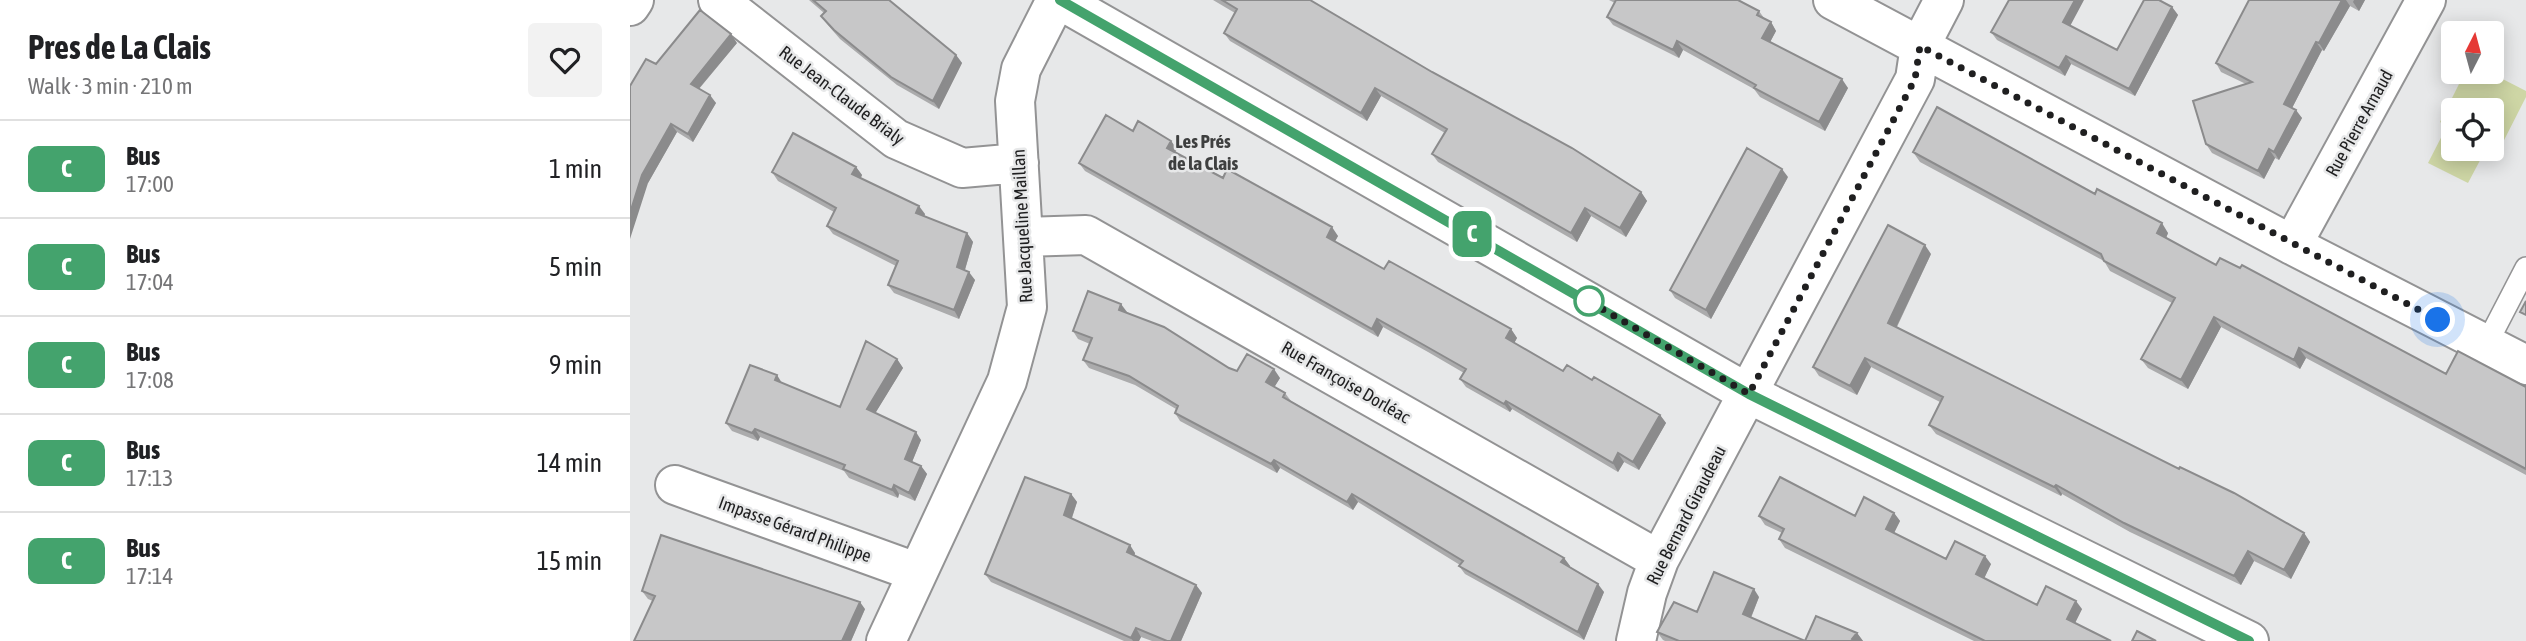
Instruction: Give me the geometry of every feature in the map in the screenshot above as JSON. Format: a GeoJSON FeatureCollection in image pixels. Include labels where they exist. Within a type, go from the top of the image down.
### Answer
{"type":"FeatureCollection","features":[{"type":"Feature","properties":{"kind":"street"},"geometry":{"type":"LineString","coordinates":[[630,6],[634,0]]}},
{"type":"Feature","properties":{"kind":"street","name":"Rue Jean-Claude Brialy"},"geometry":{"type":"LineString","coordinates":[[718,0],[896,139],[962,168],[1019,163]]}},
{"type":"Feature","properties":{"kind":"street"},"geometry":{"type":"LineString","coordinates":[[1058,0],[1749,394],[2249,641]]}},
{"type":"Feature","properties":{"kind":"street","name":"Rue Jacqueline Maillan"},"geometry":{"type":"LineString","coordinates":[[886,641],[1007,381],[1027,307],[1015,101],[1021,69],[1058,0]]}},
{"type":"Feature","properties":{"kind":"street"},"geometry":{"type":"LineString","coordinates":[[1833,0],[2292,245],[2526,365]]}},
{"type":"Feature","properties":{"kind":"street","name":"Rue Bernard Giraudeau"},"geometry":{"type":"LineString","coordinates":[[1636,641],[1647,593],[1659,560],[1915,79],[1920,46],[1944,0]]}},
{"type":"Feature","properties":{"kind":"street","name":"Rue Pierre Arnaud"},"geometry":{"type":"LineString","coordinates":[[2292,245],[2426,0]]}},
{"type":"Feature","properties":{"kind":"street","name":"Rue Françoise Dorléac"},"geometry":{"type":"LineString","coordinates":[[1024,237],[1086,235],[1659,560]]}},
{"type":"Feature","properties":{"kind":"street","name":"Impasse Gérard Philippe"},"geometry":{"type":"LineString","coordinates":[[674,485],[916,572]]}},
{"type":"Feature","properties":{"kind":"lane"},"geometry":{"type":"LineString","coordinates":[[2486,345],[2526,268]]}},
{"type":"Feature","properties":{"kind":"green space"},"geometry":{"type":"Polygon","coordinates":[[[2504,80],[2526,91],[2526,97],[2504,140],[2504,98],[2452,98],[2459,84],[2504,84],[2504,80]]]}},
{"type":"Feature","properties":{"kind":"green space"},"geometry":{"type":"Polygon","coordinates":[[[2441,138],[2441,161],[2480,161],[2468,183],[2428,163],[2441,138]]]}},
{"type":"Feature","properties":{"kind":"building"},"geometry":{"type":"Polygon","coordinates":[[[813,0],[889,0],[956,55],[933,101],[891,77],[834,30],[821,16],[826,11],[813,0]]]}},
{"type":"Feature","properties":{"kind":"building"},"geometry":{"type":"Polygon","coordinates":[[[1222,0],[1310,0],[1432,72],[1572,148],[1641,192],[1620,228],[1585,208],[1571,233],[1432,154],[1447,129],[1411,108],[1375,88],[1361,113],[1224,33],[1237,9],[1222,0]]]}},
{"type":"Feature","properties":{"kind":"building"},"geometry":{"type":"Polygon","coordinates":[[[1616,0],[1738,0],[1759,11],[1757,15],[1771,22],[1762,38],[1842,79],[1819,122],[1754,88],[1756,85],[1677,41],[1673,50],[1607,17],[1616,0]]]}},
{"type":"Feature","properties":{"kind":"building"},"geometry":{"type":"Polygon","coordinates":[[[2009,0],[2075,0],[2063,22],[2117,50],[2144,0],[2159,0],[2172,7],[2129,89],[2066,56],[2059,68],[1991,32],[2009,0]]]}},
{"type":"Feature","properties":{"kind":"building"},"geometry":{"type":"Polygon","coordinates":[[[2249,0],[2342,0],[2319,43],[2316,42],[2284,104],[2296,110],[2274,152],[2269,149],[2258,171],[2206,144],[2193,101],[2252,82],[2216,63],[2249,0]]]}},
{"type":"Feature","properties":{"kind":"building"},"geometry":{"type":"Polygon","coordinates":[[[700,10],[731,34],[691,84],[710,95],[688,134],[671,124],[642,175],[630,213],[630,86],[646,59],[656,64],[700,10]]]}},
{"type":"Feature","properties":{"kind":"building"},"geometry":{"type":"Polygon","coordinates":[[[1937,107],[2095,194],[2097,189],[2162,223],[2157,233],[2216,265],[2220,258],[2240,268],[2242,265],[2446,374],[2458,351],[2526,387],[2526,469],[2299,348],[2294,360],[2214,317],[2181,380],[2141,359],[2175,298],[2104,261],[2101,254],[1913,152],[1937,107]]]}},
{"type":"Feature","properties":{"kind":"building"},"geometry":{"type":"Polygon","coordinates":[[[1106,115],[1133,131],[1138,121],[1171,141],[1167,148],[1223,178],[1227,169],[1332,227],[1327,237],[1384,269],[1389,261],[1511,329],[1506,338],[1563,371],[1567,365],[1592,380],[1594,377],[1660,415],[1633,462],[1618,453],[1613,463],[1506,401],[1504,404],[1460,379],[1466,369],[1422,344],[1377,319],[1372,329],[1079,163],[1106,115]]]}},
{"type":"Feature","properties":{"kind":"building"},"geometry":{"type":"Polygon","coordinates":[[[793,133],[856,167],[852,174],[919,206],[916,213],[967,233],[957,267],[969,272],[954,310],[888,285],[898,261],[827,226],[836,208],[772,172],[793,133]]]}},
{"type":"Feature","properties":{"kind":"building"},"geometry":{"type":"Polygon","coordinates":[[[1747,148],[1782,169],[1706,310],[1670,290],[1747,148]]]}},
{"type":"Feature","properties":{"kind":"building"},"geometry":{"type":"Polygon","coordinates":[[[1888,225],[1925,245],[1888,323],[2179,469],[2180,467],[2234,493],[2304,533],[2284,570],[2248,551],[2234,576],[2124,523],[2056,485],[2054,487],[1929,425],[1943,397],[1865,358],[1850,386],[1813,367],[1888,225]]]}},
{"type":"Feature","properties":{"kind":"building"},"geometry":{"type":"Polygon","coordinates":[[[1088,291],[1121,304],[1119,310],[1164,327],[1229,368],[1237,371],[1247,354],[1274,369],[1266,382],[1285,393],[1283,397],[1564,558],[1561,562],[1598,584],[1578,632],[1459,566],[1463,561],[1352,494],[1347,502],[1274,460],[1271,464],[1175,413],[1178,406],[1129,376],[1083,360],[1092,338],[1073,331],[1088,291]]]}},
{"type":"Feature","properties":{"kind":"building"},"geometry":{"type":"Polygon","coordinates":[[[2526,301],[2526,315],[2520,312],[2526,301]]]}},
{"type":"Feature","properties":{"kind":"building"},"geometry":{"type":"Polygon","coordinates":[[[866,341],[897,359],[867,409],[916,432],[905,459],[921,466],[909,493],[894,485],[892,490],[843,469],[845,465],[755,429],[752,433],[726,423],[750,365],[777,375],[775,380],[840,407],[866,341]]]}},
{"type":"Feature","properties":{"kind":"building"},"geometry":{"type":"Polygon","coordinates":[[[1025,477],[1071,494],[1064,515],[1130,545],[1127,552],[1196,585],[1171,641],[1136,628],[1131,638],[985,574],[1025,477]]]}},
{"type":"Feature","properties":{"kind":"building"},"geometry":{"type":"Polygon","coordinates":[[[1780,477],[1855,516],[1864,497],[1894,513],[1886,529],[1946,559],[1955,541],[1985,556],[1976,574],[2037,605],[2046,586],[2076,601],[2067,619],[2111,641],[1985,641],[1779,539],[1784,529],[1759,516],[1780,477]]]}},
{"type":"Feature","properties":{"kind":"building"},"geometry":{"type":"Polygon","coordinates":[[[661,535],[860,602],[842,641],[634,641],[655,596],[642,591],[661,535]]]}},
{"type":"Feature","properties":{"kind":"building"},"geometry":{"type":"Polygon","coordinates":[[[1714,572],[1754,589],[1743,614],[1805,641],[1679,641],[1657,632],[1674,602],[1697,612],[1714,572]]]}},
{"type":"Feature","properties":{"kind":"building"},"geometry":{"type":"Polygon","coordinates":[[[1816,616],[1857,633],[1852,639],[1855,641],[1805,641],[1816,616]]]}},
{"type":"Feature","properties":{"kind":"building"},"geometry":{"type":"Polygon","coordinates":[[[2137,631],[2156,641],[2132,641],[2137,631]]]}},
{"type":"Feature","properties":{"kind":"bus line","name":"C"},"geometry":{"type":"LineString","coordinates":[[1060,0],[1749,394],[2249,641]]}},
{"type":"Feature","properties":{"kind":"district","name":"Les Prés de la Clais"},"geometry":{"type":"Point","coordinates":[1203,152]}},
{"type":"Feature","properties":{"kind":"route"},"geometry":{"type":"LineString","coordinates":[[1589,301],[1585,299],[1749,394],[1915,79],[1920,46],[2438,320]]}}]}
